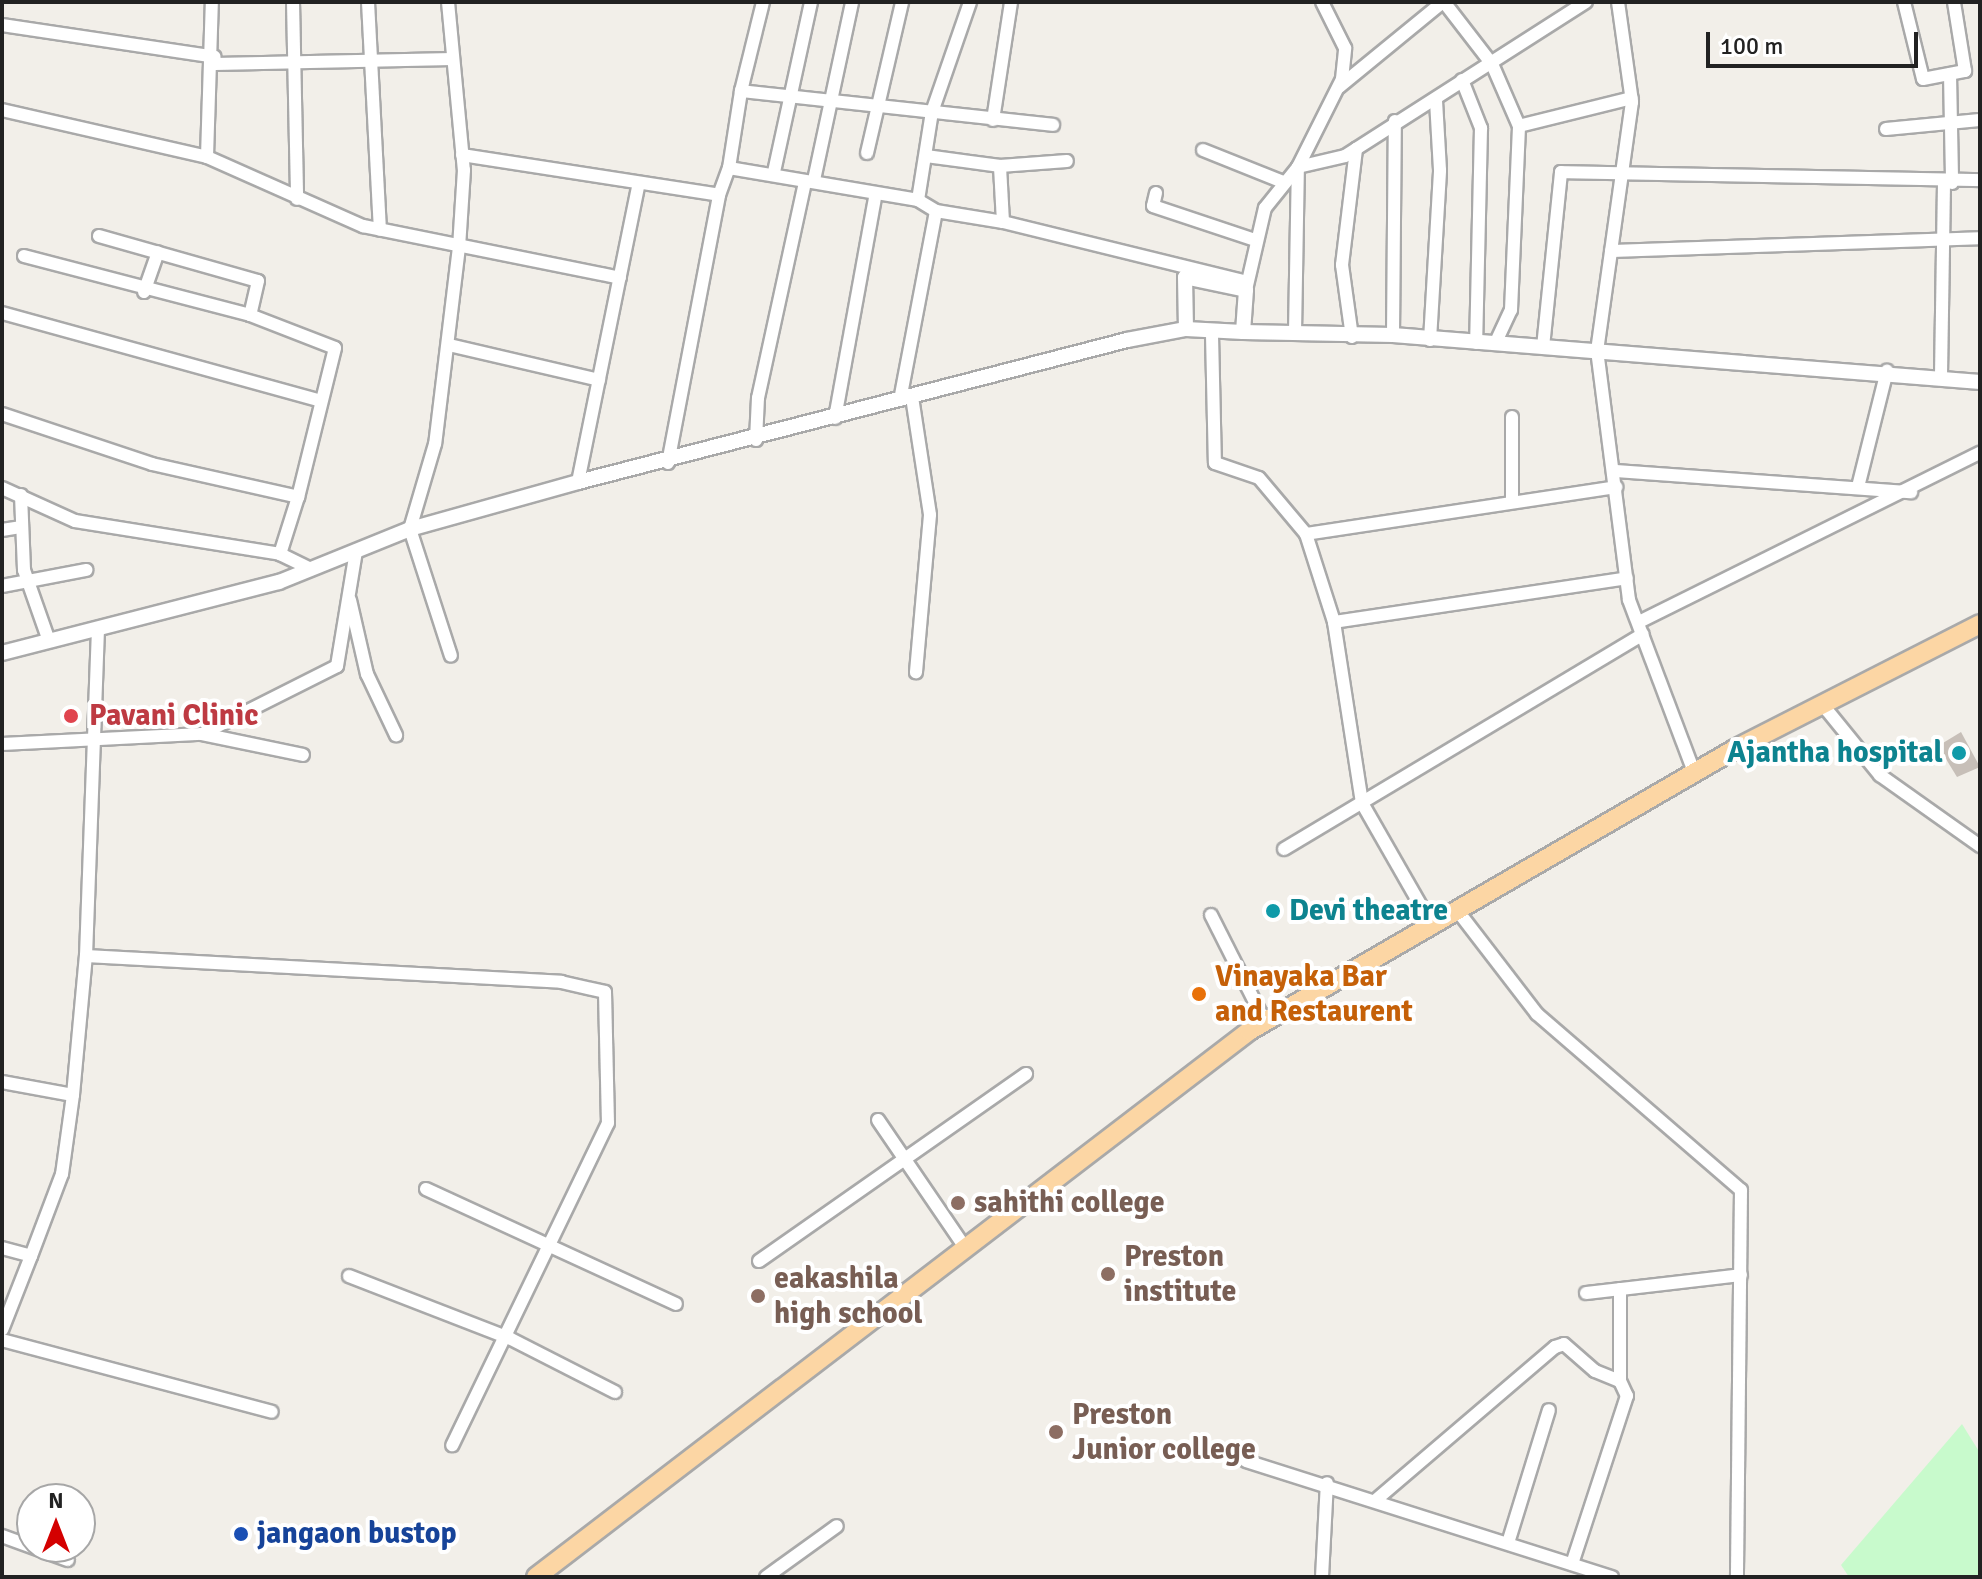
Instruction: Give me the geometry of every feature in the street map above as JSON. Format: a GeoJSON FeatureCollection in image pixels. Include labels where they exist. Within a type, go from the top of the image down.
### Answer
{"type":"FeatureCollection","features":[{"type":"Feature","properties":{"kind":"main road"},"geometry":{"type":"LineString","coordinates":[[536,1577],[1265,1022],[1694,772],[1980,624]]}},
{"type":"Feature","properties":{"kind":"street"},"geometry":{"type":"LineString","coordinates":[[207,157],[215,61],[212,2]]}},
{"type":"Feature","properties":{"kind":"street"},"geometry":{"type":"LineString","coordinates":[[293,2],[297,199]]}},
{"type":"Feature","properties":{"kind":"street"},"geometry":{"type":"LineString","coordinates":[[368,2],[374,60],[380,230]]}},
{"type":"Feature","properties":{"kind":"street"},"geometry":{"type":"LineString","coordinates":[[448,2],[462,155],[459,247],[435,444],[410,529],[451,656]]}},
{"type":"Feature","properties":{"kind":"street"},"geometry":{"type":"LineString","coordinates":[[668,463],[719,195],[729,168],[741,91],[763,2]]}},
{"type":"Feature","properties":{"kind":"street"},"geometry":{"type":"LineString","coordinates":[[774,172],[786,97],[811,2]]}},
{"type":"Feature","properties":{"kind":"street"},"geometry":{"type":"LineString","coordinates":[[756,440],[758,398],[852,2]]}},
{"type":"Feature","properties":{"kind":"street"},"geometry":{"type":"LineString","coordinates":[[867,153],[873,107],[902,2]]}},
{"type":"Feature","properties":{"kind":"street"},"geometry":{"type":"LineString","coordinates":[[918,200],[932,112],[970,2]]}},
{"type":"Feature","properties":{"kind":"street"},"geometry":{"type":"LineString","coordinates":[[993,120],[1011,2]]}},
{"type":"Feature","properties":{"kind":"street"},"geometry":{"type":"LineString","coordinates":[[1243,332],[1255,240],[1283,182],[1298,167],[1334,92],[1345,48],[1322,2]]}},
{"type":"Feature","properties":{"kind":"street"},"geometry":{"type":"LineString","coordinates":[[1334,92],[1443,2],[1492,64],[1519,126],[1511,310],[1495,344]]}},
{"type":"Feature","properties":{"kind":"street"},"geometry":{"type":"LineString","coordinates":[[1298,167],[1356,149],[1395,121],[1436,101],[1462,80],[1492,64],[1586,2]]}},
{"type":"Feature","properties":{"kind":"street"},"geometry":{"type":"LineString","coordinates":[[1618,2],[1632,98],[1625,170],[1597,350],[1627,578],[1641,628],[1694,772]]}},
{"type":"Feature","properties":{"kind":"street"},"geometry":{"type":"LineString","coordinates":[[1904,2],[1923,79],[1965,71],[1954,2]]}},
{"type":"Feature","properties":{"kind":"street"},"geometry":{"type":"LineString","coordinates":[[2,25],[215,61],[453,59]]}},
{"type":"Feature","properties":{"kind":"street"},"geometry":{"type":"LineString","coordinates":[[1941,375],[1942,242],[1951,122],[1950,74]]}},
{"type":"Feature","properties":{"kind":"street"},"geometry":{"type":"LineString","coordinates":[[1462,80],[1481,128],[1476,343]]}},
{"type":"Feature","properties":{"kind":"street"},"geometry":{"type":"LineString","coordinates":[[741,91],[1053,125]]}},
{"type":"Feature","properties":{"kind":"street"},"geometry":{"type":"LineString","coordinates":[[1519,126],[1632,98]]}},
{"type":"Feature","properties":{"kind":"street"},"geometry":{"type":"LineString","coordinates":[[1430,340],[1440,170],[1436,101]]}},
{"type":"Feature","properties":{"kind":"street"},"geometry":{"type":"LineString","coordinates":[[2,110],[207,157],[297,199],[380,230],[620,278]]}},
{"type":"Feature","properties":{"kind":"street"},"geometry":{"type":"LineString","coordinates":[[1886,129],[1980,120]]}},
{"type":"Feature","properties":{"kind":"street"},"geometry":{"type":"LineString","coordinates":[[1393,335],[1395,121]]}},
{"type":"Feature","properties":{"kind":"street"},"geometry":{"type":"LineString","coordinates":[[1352,337],[1342,265],[1356,149]]}},
{"type":"Feature","properties":{"kind":"street"},"geometry":{"type":"LineString","coordinates":[[1203,150],[1283,182]]}},
{"type":"Feature","properties":{"kind":"street"},"geometry":{"type":"LineString","coordinates":[[462,155],[719,195]]}},
{"type":"Feature","properties":{"kind":"street"},"geometry":{"type":"LineString","coordinates":[[926,156],[1000,166],[1067,161]]}},
{"type":"Feature","properties":{"kind":"street"},"geometry":{"type":"LineString","coordinates":[[1000,166],[1003,222]]}},
{"type":"Feature","properties":{"kind":"street"},"geometry":{"type":"LineString","coordinates":[[1295,333],[1298,167]]}},
{"type":"Feature","properties":{"kind":"street"},"geometry":{"type":"LineString","coordinates":[[729,168],[774,172],[875,197],[918,200],[936,211],[1003,222],[1247,286]]}},
{"type":"Feature","properties":{"kind":"street"},"geometry":{"type":"LineString","coordinates":[[1543,347],[1561,172],[1625,170],[1948,183],[1980,180]]}},
{"type":"Feature","properties":{"kind":"street"},"geometry":{"type":"LineString","coordinates":[[578,482],[639,183]]}},
{"type":"Feature","properties":{"kind":"street"},"geometry":{"type":"LineString","coordinates":[[1156,193],[1153,206],[1255,240]]}},
{"type":"Feature","properties":{"kind":"street"},"geometry":{"type":"LineString","coordinates":[[835,418],[875,197]]}},
{"type":"Feature","properties":{"kind":"street"},"geometry":{"type":"LineString","coordinates":[[916,672],[930,515],[906,399],[936,211]]}},
{"type":"Feature","properties":{"kind":"street"},"geometry":{"type":"LineString","coordinates":[[99,236],[258,281],[250,315]]}},
{"type":"Feature","properties":{"kind":"street"},"geometry":{"type":"LineString","coordinates":[[1611,251],[1942,242],[1980,238]]}},
{"type":"Feature","properties":{"kind":"street"},"geometry":{"type":"LineString","coordinates":[[144,292],[158,252]]}},
{"type":"Feature","properties":{"kind":"street"},"geometry":{"type":"LineString","coordinates":[[24,256],[144,292],[250,315],[335,348],[298,497],[280,554]]}},
{"type":"Feature","properties":{"kind":"street"},"geometry":{"type":"LineString","coordinates":[[1186,329],[1185,277],[1247,286]]}},
{"type":"Feature","properties":{"kind":"street"},"geometry":{"type":"LineString","coordinates":[[2,313],[321,401]]}},
{"type":"Feature","properties":{"kind":"street"},"geometry":{"type":"LineString","coordinates":[[2,653],[311,569],[410,529],[578,482],[668,463],[1186,329],[1212,335],[1243,332],[1352,337],[1393,335],[1941,375],[1980,382]]}},
{"type":"Feature","properties":{"kind":"street"},"geometry":{"type":"LineString","coordinates":[[1212,335],[1215,463],[1259,478],[1306,534],[1334,622],[1362,803],[1432,925]]}},
{"type":"Feature","properties":{"kind":"street"},"geometry":{"type":"LineString","coordinates":[[449,345],[599,380]]}},
{"type":"Feature","properties":{"kind":"street"},"geometry":{"type":"LineString","coordinates":[[1858,487],[1887,371]]}},
{"type":"Feature","properties":{"kind":"street"},"geometry":{"type":"LineString","coordinates":[[2,414],[152,464],[298,497]]}},
{"type":"Feature","properties":{"kind":"street"},"geometry":{"type":"LineString","coordinates":[[1512,417],[1512,500]]}},
{"type":"Feature","properties":{"kind":"street"},"geometry":{"type":"LineString","coordinates":[[1284,849],[1641,628],[1911,492],[1980,453]]}},
{"type":"Feature","properties":{"kind":"street"},"geometry":{"type":"LineString","coordinates":[[1615,471],[1911,492]]}},
{"type":"Feature","properties":{"kind":"street"},"geometry":{"type":"LineString","coordinates":[[1306,534],[1512,500],[1616,487]]}},
{"type":"Feature","properties":{"kind":"street"},"geometry":{"type":"LineString","coordinates":[[2,488],[75,521],[280,554],[311,569]]}},
{"type":"Feature","properties":{"kind":"street"},"geometry":{"type":"LineString","coordinates":[[21,495],[26,580],[49,641]]}},
{"type":"Feature","properties":{"kind":"street"},"geometry":{"type":"LineString","coordinates":[[2,530],[22,527]]}},
{"type":"Feature","properties":{"kind":"street"},"geometry":{"type":"LineString","coordinates":[[202,734],[337,666],[346,585],[356,551]]}},
{"type":"Feature","properties":{"kind":"street"},"geometry":{"type":"LineString","coordinates":[[2,586],[86,570]]}},
{"type":"Feature","properties":{"kind":"street"},"geometry":{"type":"LineString","coordinates":[[1334,622],[1627,578]]}},
{"type":"Feature","properties":{"kind":"street"},"geometry":{"type":"LineString","coordinates":[[346,585],[367,674],[396,735]]}},
{"type":"Feature","properties":{"kind":"street"},"geometry":{"type":"LineString","coordinates":[[2,1330],[62,1174],[73,1095],[86,956],[98,629]]}},
{"type":"Feature","properties":{"kind":"street"},"geometry":{"type":"LineString","coordinates":[[1822,704],[1880,775],[1980,846]]}},
{"type":"Feature","properties":{"kind":"street"},"geometry":{"type":"LineString","coordinates":[[2,744],[202,734],[303,755]]}},
{"type":"Feature","properties":{"kind":"street"},"geometry":{"type":"LineString","coordinates":[[1457,910],[1537,1014],[1741,1190],[1737,1577]]}},
{"type":"Feature","properties":{"kind":"street"},"geometry":{"type":"LineString","coordinates":[[1211,915],[1265,1022]]}},
{"type":"Feature","properties":{"kind":"street"},"geometry":{"type":"LineString","coordinates":[[86,956],[561,982],[605,992],[608,1123],[548,1246],[509,1338],[452,1445]]}},
{"type":"Feature","properties":{"kind":"street"},"geometry":{"type":"LineString","coordinates":[[759,1261],[1026,1074]]}},
{"type":"Feature","properties":{"kind":"street"},"geometry":{"type":"LineString","coordinates":[[2,1082],[73,1095]]}},
{"type":"Feature","properties":{"kind":"street"},"geometry":{"type":"LineString","coordinates":[[878,1120],[966,1249]]}},
{"type":"Feature","properties":{"kind":"street"},"geometry":{"type":"LineString","coordinates":[[426,1189],[676,1304]]}},
{"type":"Feature","properties":{"kind":"street"},"geometry":{"type":"LineString","coordinates":[[2,1248],[31,1256]]}},
{"type":"Feature","properties":{"kind":"street"},"geometry":{"type":"LineString","coordinates":[[1586,1293],[1741,1275]]}},
{"type":"Feature","properties":{"kind":"street"},"geometry":{"type":"LineString","coordinates":[[349,1276],[509,1338],[615,1392]]}},
{"type":"Feature","properties":{"kind":"street"},"geometry":{"type":"LineString","coordinates":[[1572,1564],[1627,1396],[1620,1381],[1620,1289]]}},
{"type":"Feature","properties":{"kind":"street"},"geometry":{"type":"LineString","coordinates":[[2,1340],[272,1412]]}},
{"type":"Feature","properties":{"kind":"street"},"geometry":{"type":"LineString","coordinates":[[1377,1499],[1555,1347],[1564,1344],[1595,1371],[1620,1381]]}},
{"type":"Feature","properties":{"kind":"street"},"geometry":{"type":"LineString","coordinates":[[1508,1543],[1549,1410]]}},
{"type":"Feature","properties":{"kind":"street"},"geometry":{"type":"LineString","coordinates":[[1246,1461],[1327,1483],[1612,1577]]}},
{"type":"Feature","properties":{"kind":"street"},"geometry":{"type":"LineString","coordinates":[[1322,1577],[1327,1483]]}},
{"type":"Feature","properties":{"kind":"street"},"geometry":{"type":"LineString","coordinates":[[766,1577],[837,1526]]}},
{"type":"Feature","properties":{"kind":"green space"},"geometry":{"type":"Polygon","coordinates":[[[1962,1424],[1980,1453],[1980,1577],[1849,1577],[1841,1565],[1962,1424]]]}},
{"type":"Feature","properties":{"kind":"building","name":"Ajantha hospital"},"geometry":{"type":"Polygon","coordinates":[[[1961,732],[1980,767],[1957,777],[1938,746],[1961,732]]]}},
{"type":"Feature","properties":{"kind":"place","name":"Pavani Clinic"},"geometry":{"type":"Point","coordinates":[71,716]}},
{"type":"Feature","properties":{"kind":"place","name":"Ajantha hospital"},"geometry":{"type":"Point","coordinates":[1959,753]}},
{"type":"Feature","properties":{"kind":"place","name":"Devi theatre"},"geometry":{"type":"Point","coordinates":[1273,911]}},
{"type":"Feature","properties":{"kind":"place","name":"Vinayaka Bar and Restaurent"},"geometry":{"type":"Point","coordinates":[1199,994]}},
{"type":"Feature","properties":{"kind":"place","name":"sahithi college"},"geometry":{"type":"Point","coordinates":[958,1203]}},
{"type":"Feature","properties":{"kind":"place","name":"Preston institute"},"geometry":{"type":"Point","coordinates":[1108,1274]}},
{"type":"Feature","properties":{"kind":"place","name":"eakashila high school"},"geometry":{"type":"Point","coordinates":[758,1296]}},
{"type":"Feature","properties":{"kind":"place","name":"Preston Junior college"},"geometry":{"type":"Point","coordinates":[1056,1432]}},
{"type":"Feature","properties":{"kind":"place","name":"jangaon bustop"},"geometry":{"type":"Point","coordinates":[241,1534]}}]}
